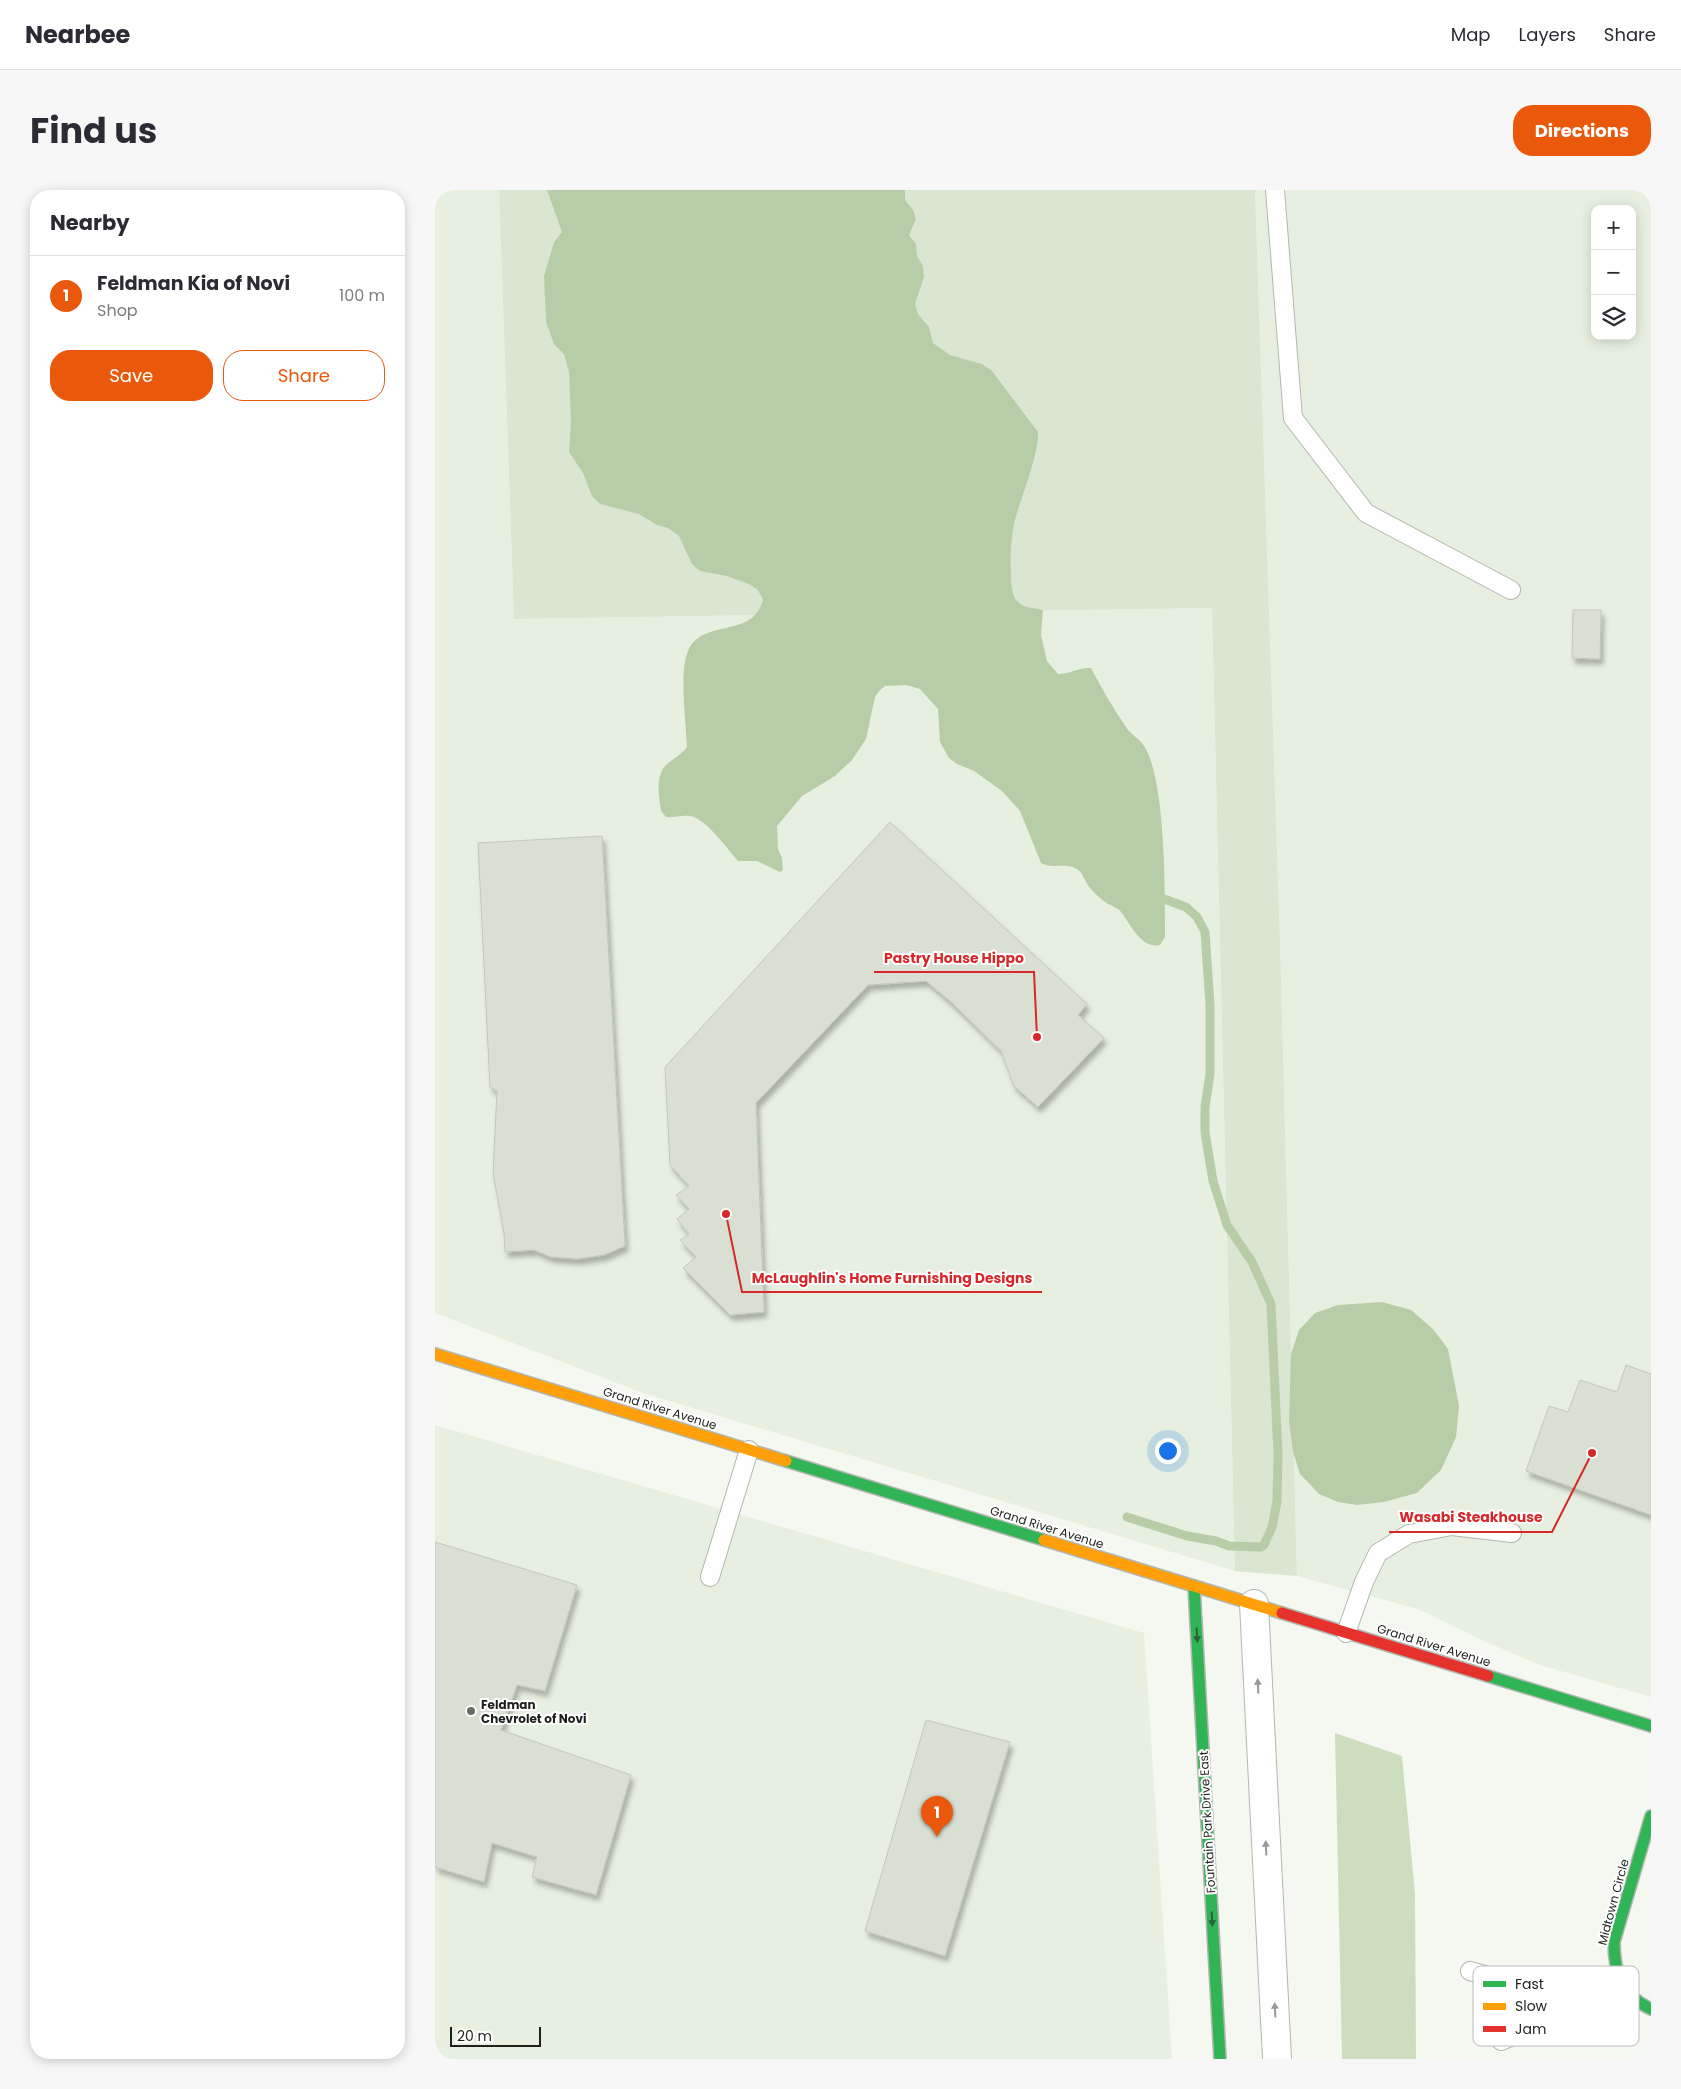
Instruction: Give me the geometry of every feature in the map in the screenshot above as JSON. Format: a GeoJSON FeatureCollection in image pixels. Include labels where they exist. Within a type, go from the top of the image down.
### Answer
{"type":"FeatureCollection","features":[{"type":"Feature","properties":{"kind":"main road","name":"Grand River Avenue"},"geometry":{"type":"LineString","coordinates":[[435,1355],[1651,1726]]}},
{"type":"Feature","properties":{"kind":"main road","name":"Fountain Park Drive East"},"geometry":{"type":"LineString","coordinates":[[1194,1586],[1220,2059]]}},
{"type":"Feature","properties":{"kind":"main road","name":"Midtown Circle"},"geometry":{"type":"LineString","coordinates":[[1614,1966],[1614,1942],[1651,1816]]}},
{"type":"Feature","properties":{"kind":"main road"},"geometry":{"type":"LineString","coordinates":[[1639,2002],[1651,2009]]}},
{"type":"Feature","properties":{"kind":"street"},"geometry":{"type":"LineString","coordinates":[[1254,1604],[1277,2059]]}},
{"type":"Feature","properties":{"kind":"lane"},"geometry":{"type":"LineString","coordinates":[[1275,190],[1293,418],[1366,513],[1511,590]]}},
{"type":"Feature","properties":{"kind":"lane"},"geometry":{"type":"LineString","coordinates":[[710,1577],[749,1450]]}},
{"type":"Feature","properties":{"kind":"lane"},"geometry":{"type":"LineString","coordinates":[[1346,1633],[1364,1582],[1378,1554],[1409,1534],[1451,1526],[1512,1533]]}},
{"type":"Feature","properties":{"kind":"shaded area"},"geometry":{"type":"Polygon","coordinates":[[[435,190],[499,190],[514,619],[1212,608],[1235,1571],[643,1393],[435,1313],[435,190]]]}},
{"type":"Feature","properties":{"kind":"shaded area"},"geometry":{"type":"Polygon","coordinates":[[[499,190],[1255,190],[1280,940],[1297,1576],[1235,1571],[1212,608],[514,619],[499,190]]]}},
{"type":"Feature","properties":{"kind":"shaded area"},"geometry":{"type":"Polygon","coordinates":[[[547,190],[905,190],[905,200],[913,210],[916,219],[909,235],[916,244],[917,256],[923,266],[924,277],[915,304],[918,314],[929,327],[933,343],[950,355],[982,364],[992,371],[1038,432],[1034,459],[1016,515],[1013,532],[1011,567],[1014,596],[1022,605],[1043,610],[1041,635],[1047,661],[1058,674],[1091,668],[1128,730],[1141,741],[1151,762],[1157,784],[1163,838],[1165,937],[1160,945],[1153,945],[1142,940],[1120,910],[1105,902],[1093,891],[1078,870],[1066,866],[1049,866],[1041,863],[1020,811],[1002,791],[974,771],[957,764],[949,758],[940,742],[938,709],[920,689],[906,685],[885,686],[880,690],[875,697],[866,739],[852,760],[835,776],[802,796],[777,826],[778,849],[782,858],[783,870],[780,872],[757,861],[738,861],[710,828],[696,818],[690,816],[666,817],[661,811],[659,799],[660,775],[666,765],[680,755],[687,747],[683,684],[685,660],[688,651],[695,641],[705,634],[749,620],[757,612],[763,600],[758,590],[749,584],[727,576],[700,571],[692,564],[679,536],[668,528],[657,525],[639,514],[600,504],[592,496],[583,473],[569,452],[571,423],[569,372],[564,354],[554,344],[546,322],[544,276],[554,242],[562,232],[547,190]]]}},
{"type":"Feature","properties":{"kind":"shaded area"},"geometry":{"type":"Polygon","coordinates":[[[1255,190],[1651,190],[1651,1697],[1540,1665],[1486,1642],[1418,1609],[1297,1576],[1280,940],[1255,190]]]}},
{"type":"Feature","properties":{"kind":"shaded area"},"geometry":{"type":"Polygon","coordinates":[[[1382,1302],[1411,1310],[1433,1329],[1448,1349],[1459,1406],[1456,1437],[1441,1470],[1417,1493],[1384,1502],[1357,1505],[1338,1502],[1319,1494],[1300,1474],[1293,1452],[1289,1420],[1291,1354],[1299,1330],[1315,1313],[1338,1305],[1382,1302]]]}},
{"type":"Feature","properties":{"kind":"shaded area"},"geometry":{"type":"Polygon","coordinates":[[[435,1425],[1144,1633],[1172,2059],[435,2059],[435,1425]]]}},
{"type":"Feature","properties":{"kind":"shaded area"},"geometry":{"type":"Polygon","coordinates":[[[1335,1733],[1402,1756],[1415,1893],[1416,2059],[1342,2059],[1335,1733]]]}},
{"type":"Feature","properties":{"kind":"building"},"geometry":{"type":"Polygon","coordinates":[[[1573,610],[1601,610],[1600,659],[1572,658],[1573,610]]]}},
{"type":"Feature","properties":{"kind":"building"},"geometry":{"type":"Polygon","coordinates":[[[890,822],[1087,1004],[1078,1015],[1104,1038],[1038,1107],[1014,1086],[1001,1051],[951,1002],[926,981],[868,985],[756,1103],[764,1312],[730,1315],[683,1268],[696,1257],[680,1240],[689,1234],[677,1219],[689,1209],[676,1195],[689,1186],[670,1165],[665,1067],[890,822]]]}},
{"type":"Feature","properties":{"kind":"building"},"geometry":{"type":"Polygon","coordinates":[[[602,836],[625,1246],[604,1255],[578,1259],[551,1257],[534,1250],[505,1252],[504,1233],[493,1173],[497,1091],[490,1087],[478,843],[602,836]]]}},
{"type":"Feature","properties":{"kind":"building"},"geometry":{"type":"Polygon","coordinates":[[[1626,1365],[1651,1374],[1651,1515],[1526,1471],[1549,1406],[1568,1412],[1580,1380],[1617,1392],[1626,1365]]]}},
{"type":"Feature","properties":{"kind":"building","name":"Feldman Chevrolet of Novi"},"geometry":{"type":"Polygon","coordinates":[[[435,1542],[577,1585],[545,1691],[517,1685],[501,1730],[631,1775],[596,1895],[532,1877],[537,1857],[492,1843],[484,1882],[435,1867],[435,1542]]]}},
{"type":"Feature","properties":{"kind":"building"},"geometry":{"type":"Polygon","coordinates":[[[926,1720],[1010,1742],[945,1956],[865,1931],[926,1720]]]}},
{"type":"Feature","properties":{"kind":"waterway"},"geometry":{"type":"LineString","coordinates":[[1127,1517],[1187,1536],[1216,1541],[1229,1546],[1261,1547],[1264,1545],[1272,1527],[1277,1502],[1278,1454],[1271,1304],[1252,1262],[1227,1225],[1213,1181],[1205,1132],[1205,1107],[1210,1074],[1210,1005],[1205,932],[1197,917],[1186,907],[1164,899]]}},
{"type":"Feature","properties":{"kind":"traffic: fast"},"geometry":{"type":"LineString","coordinates":[[786,1461],[1044,1540]]}},
{"type":"Feature","properties":{"kind":"traffic: fast"},"geometry":{"type":"LineString","coordinates":[[1194,1586],[1220,2059]]}},
{"type":"Feature","properties":{"kind":"traffic: fast"},"geometry":{"type":"LineString","coordinates":[[1488,1676],[1651,1726]]}},
{"type":"Feature","properties":{"kind":"traffic: fast"},"geometry":{"type":"LineString","coordinates":[[1617,1966],[1614,1942],[1651,1816]]}},
{"type":"Feature","properties":{"kind":"traffic: fast"},"geometry":{"type":"LineString","coordinates":[[1639,2002],[1651,2009]]}},
{"type":"Feature","properties":{"kind":"traffic: slow"},"geometry":{"type":"LineString","coordinates":[[435,1354],[786,1461]]}},
{"type":"Feature","properties":{"kind":"traffic: slow"},"geometry":{"type":"LineString","coordinates":[[1044,1540],[1282,1613]]}},
{"type":"Feature","properties":{"kind":"traffic: jam"},"geometry":{"type":"LineString","coordinates":[[1282,1613],[1488,1676]]}},
{"type":"Feature","properties":{"kind":"place","name":"Pastry House Hippo"},"geometry":{"type":"Point","coordinates":[1037,1037]}},
{"type":"Feature","properties":{"kind":"place","name":"McLaughlin's Home Furnishing Designs"},"geometry":{"type":"Point","coordinates":[726,1214]}},
{"type":"Feature","properties":{"kind":"place","name":"Wasabi Steakhouse"},"geometry":{"type":"Point","coordinates":[1592,1453]}},
{"type":"Feature","properties":{"kind":"place","name":"Feldman Chevrolet of Novi"},"geometry":{"type":"Point","coordinates":[471,1711]}},
{"type":"Feature","properties":{"kind":"place","name":"Feldman Kia of Novi"},"geometry":{"type":"Point","coordinates":[937,1837]}}]}
